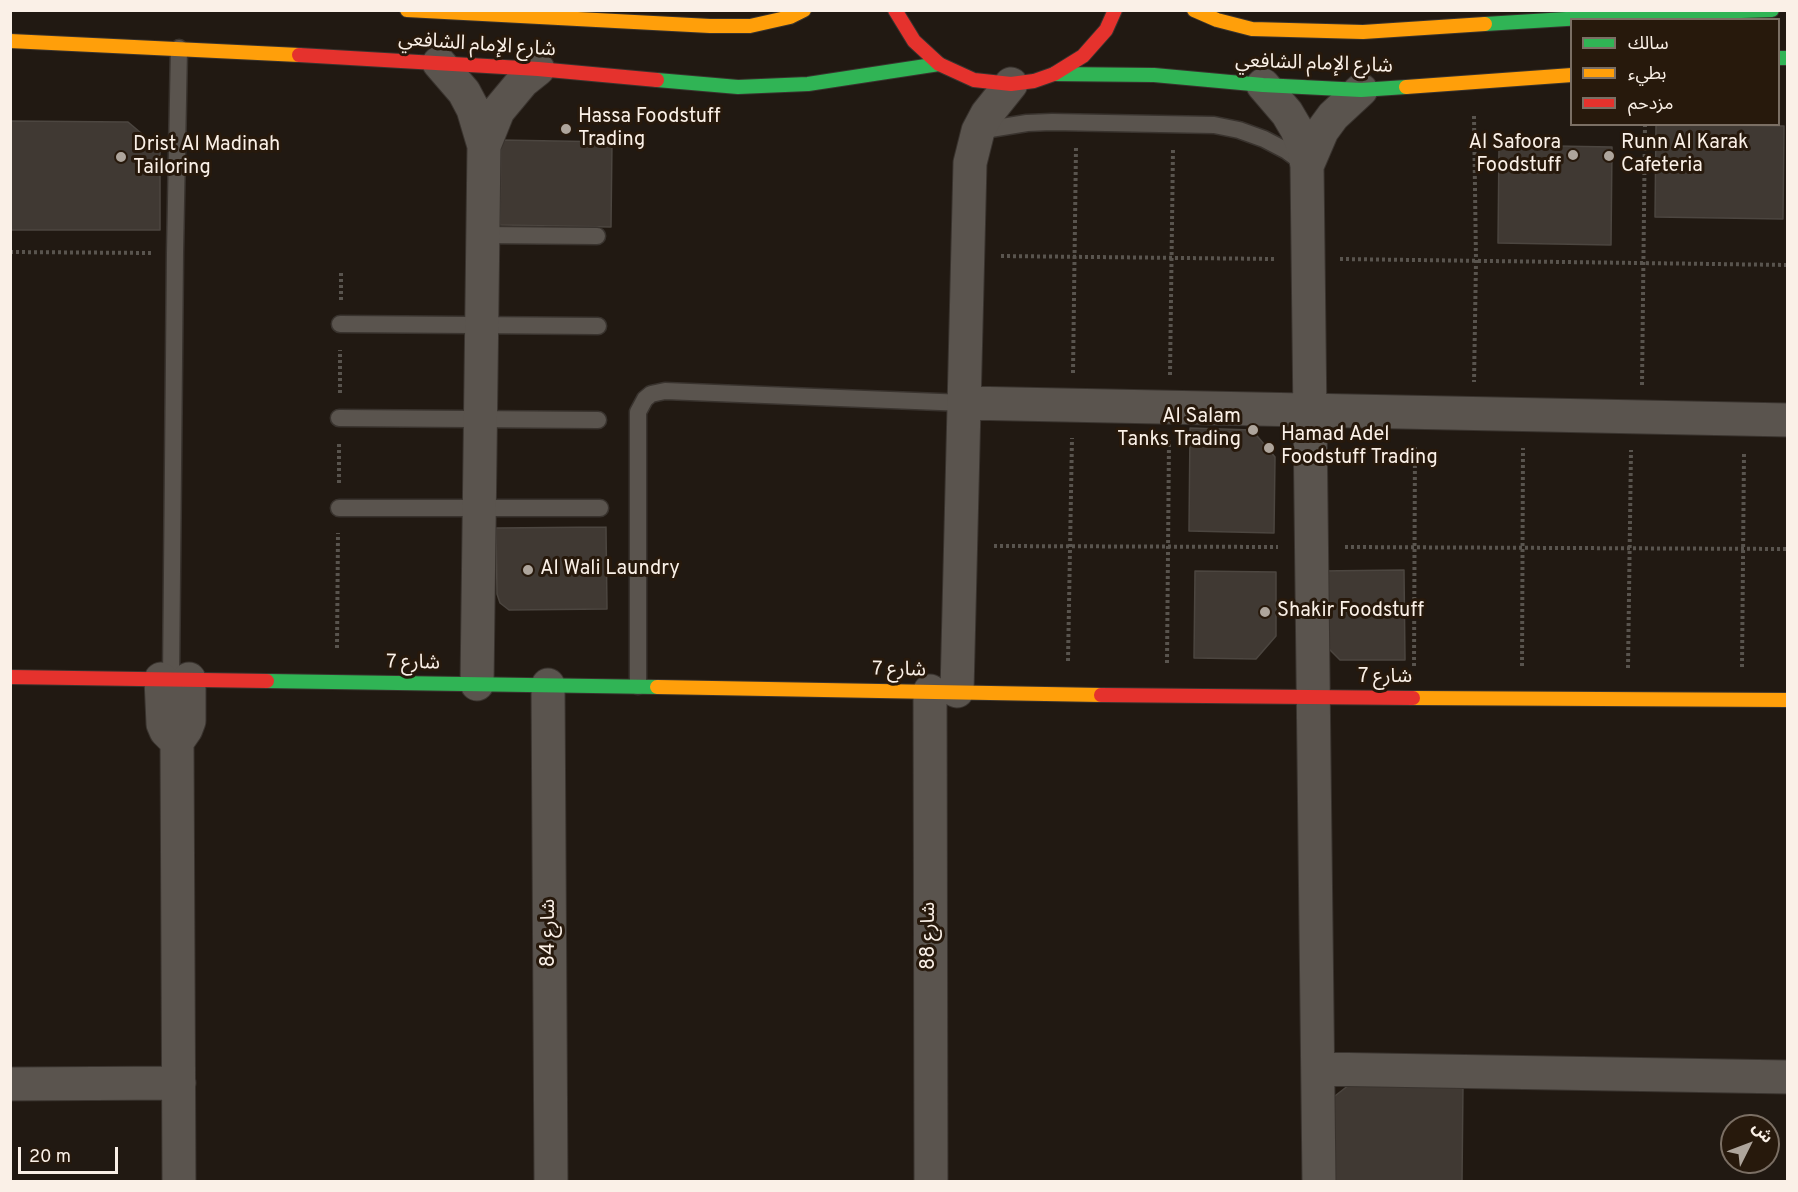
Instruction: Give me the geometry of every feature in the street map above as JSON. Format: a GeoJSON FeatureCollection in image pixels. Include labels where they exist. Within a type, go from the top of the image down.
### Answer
{"type":"FeatureCollection","features":[{"type":"Feature","properties":{"kind":"street","name":"شارع الإمام الشافعي"},"geometry":{"type":"LineString","coordinates":[[407,10],[710,26],[750,26],[790,17],[804,10]]}},
{"type":"Feature","properties":{"kind":"street"},"geometry":{"type":"LineString","coordinates":[[695,10],[710,26]]}},
{"type":"Feature","properties":{"kind":"street"},"geometry":{"type":"LineString","coordinates":[[895,10],[914,41],[939,64],[974,80],[1011,84],[1034,81],[1054,74],[1083,56],[1106,30],[1115,10]]}},
{"type":"Feature","properties":{"kind":"street","name":"شارع الإمام الشافعي"},"geometry":{"type":"LineString","coordinates":[[1194,10],[1217,20],[1252,29],[1363,32],[1646,12],[1773,10]]}},
{"type":"Feature","properties":{"kind":"street"},"geometry":{"type":"LineString","coordinates":[[1363,32],[1375,18]]}},
{"type":"Feature","properties":{"kind":"street","name":"شارع الإمام الشافعي"},"geometry":{"type":"LineString","coordinates":[[10,41],[179,48],[538,69],[738,87],[808,84],[939,64]]}},
{"type":"Feature","properties":{"kind":"street"},"geometry":{"type":"LineString","coordinates":[[439,63],[464,92],[473,109],[484,146],[477,684]]}},
{"type":"Feature","properties":{"kind":"street"},"geometry":{"type":"LineString","coordinates":[[484,146],[498,111],[523,81],[538,69]]}},
{"type":"Feature","properties":{"kind":"street","name":"شارع الإمام الشافعي"},"geometry":{"type":"LineString","coordinates":[[1054,74],[1154,75],[1263,85],[1361,90],[1570,75]]}},
{"type":"Feature","properties":{"kind":"street","name":"شارع 88"},"geometry":{"type":"LineString","coordinates":[[931,1182],[943,691],[960,546],[970,163],[978,131],[987,114],[1011,84]]}},
{"type":"Feature","properties":{"kind":"street"},"geometry":{"type":"LineString","coordinates":[[1263,85],[1287,113],[1297,130],[1304,148],[1307,166],[1320,1182]]}},
{"type":"Feature","properties":{"kind":"street"},"geometry":{"type":"LineString","coordinates":[[1307,166],[1322,131],[1346,102],[1361,90]]}},
{"type":"Feature","properties":{"kind":"street"},"geometry":{"type":"LineString","coordinates":[[964,403],[1788,420]]}},
{"type":"Feature","properties":{"kind":"street","name":"شارع 7"},"geometry":{"type":"LineString","coordinates":[[10,677],[1314,698],[1788,700]]}},
{"type":"Feature","properties":{"kind":"street"},"geometry":{"type":"LineString","coordinates":[[174,679],[189,721],[177,742],[179,1182]]}},
{"type":"Feature","properties":{"kind":"street","name":"شارع 84"},"geometry":{"type":"LineString","coordinates":[[548,685],[551,1182]]}},
{"type":"Feature","properties":{"kind":"street"},"geometry":{"type":"LineString","coordinates":[[1318,1070],[1788,1077]]}},
{"type":"Feature","properties":{"kind":"street"},"geometry":{"type":"LineString","coordinates":[[10,1084],[179,1083]]}},
{"type":"Feature","properties":{"kind":"lane"},"geometry":{"type":"LineString","coordinates":[[174,679],[175,253],[179,48]]}},
{"type":"Feature","properties":{"kind":"lane"},"geometry":{"type":"LineString","coordinates":[[978,131],[1027,123],[1052,122],[1214,125],[1239,130],[1264,139],[1287,151],[1307,166]]}},
{"type":"Feature","properties":{"kind":"lane"},"geometry":{"type":"LineString","coordinates":[[483,236],[597,236]]}},
{"type":"Feature","properties":{"kind":"lane"},"geometry":{"type":"LineString","coordinates":[[340,324],[598,326]]}},
{"type":"Feature","properties":{"kind":"lane"},"geometry":{"type":"LineString","coordinates":[[638,686],[638,412],[645,399],[651,394],[665,391],[964,403]]}},
{"type":"Feature","properties":{"kind":"lane"},"geometry":{"type":"LineString","coordinates":[[339,418],[598,420]]}},
{"type":"Feature","properties":{"kind":"lane"},"geometry":{"type":"LineString","coordinates":[[339,508],[600,507]]}},
{"type":"Feature","properties":{"kind":"path"},"geometry":{"type":"LineString","coordinates":[[1473,82],[1476,261],[1474,413]]}},
{"type":"Feature","properties":{"kind":"path"},"geometry":{"type":"LineString","coordinates":[[1627,700],[1629,548],[1644,263],[1645,126]]}},
{"type":"Feature","properties":{"kind":"path"},"geometry":{"type":"LineString","coordinates":[[10,252],[175,253]]}},
{"type":"Feature","properties":{"kind":"path"},"geometry":{"type":"LineString","coordinates":[[967,255],[1788,265]]}},
{"type":"Feature","properties":{"kind":"path"},"geometry":{"type":"LineString","coordinates":[[336,682],[341,273]]}},
{"type":"Feature","properties":{"kind":"path"},"geometry":{"type":"LineString","coordinates":[[1413,698],[1415,412]]}},
{"type":"Feature","properties":{"kind":"path"},"geometry":{"type":"LineString","coordinates":[[1521,698],[1523,414]]}},
{"type":"Feature","properties":{"kind":"path"},"geometry":{"type":"LineString","coordinates":[[1741,700],[1744,419]]}},
{"type":"Feature","properties":{"kind":"path"},"geometry":{"type":"LineString","coordinates":[[960,546],[1788,549]]}},
{"type":"Feature","properties":{"kind":"building"},"geometry":{"type":"Polygon","coordinates":[[[10,121],[128,122],[160,149],[160,230],[10,230],[10,121]]]}},
{"type":"Feature","properties":{"kind":"building"},"geometry":{"type":"Polygon","coordinates":[[[1656,126],[1784,126],[1783,219],[1655,217],[1656,126]]]}},
{"type":"Feature","properties":{"kind":"building"},"geometry":{"type":"Polygon","coordinates":[[[501,140],[612,142],[611,227],[500,225],[501,140]]]}},
{"type":"Feature","properties":{"kind":"building"},"geometry":{"type":"Polygon","coordinates":[[[1499,145],[1612,147],[1611,245],[1498,243],[1499,145]]]}},
{"type":"Feature","properties":{"kind":"building"},"geometry":{"type":"Polygon","coordinates":[[[1190,428],[1252,430],[1275,457],[1274,533],[1189,531],[1190,428]]]}},
{"type":"Feature","properties":{"kind":"building"},"geometry":{"type":"Polygon","coordinates":[[[606,527],[607,609],[509,610],[500,603],[497,594],[496,528],[606,527]]]}},
{"type":"Feature","properties":{"kind":"building"},"geometry":{"type":"Polygon","coordinates":[[[1404,570],[1405,660],[1340,660],[1319,639],[1318,571],[1404,570]]]}},
{"type":"Feature","properties":{"kind":"building"},"geometry":{"type":"Polygon","coordinates":[[[1195,571],[1276,572],[1276,636],[1256,659],[1194,658],[1195,571]]]}},
{"type":"Feature","properties":{"kind":"building"},"geometry":{"type":"Polygon","coordinates":[[[1354,1081],[1463,1083],[1462,1182],[1332,1182],[1331,1099],[1354,1081]]]}},
{"type":"Feature","properties":{"kind":"traffic: fast"},"geometry":{"type":"LineString","coordinates":[[1583,18],[1772,10]]}},
{"type":"Feature","properties":{"kind":"traffic: fast"},"geometry":{"type":"LineString","coordinates":[[1485,24],[1570,19]]}},
{"type":"Feature","properties":{"kind":"traffic: fast"},"geometry":{"type":"LineString","coordinates":[[1780,58],[1788,58]]}},
{"type":"Feature","properties":{"kind":"traffic: fast"},"geometry":{"type":"LineString","coordinates":[[657,80],[738,87],[808,84],[939,64]]}},
{"type":"Feature","properties":{"kind":"traffic: fast"},"geometry":{"type":"LineString","coordinates":[[1054,74],[1154,75],[1263,85],[1361,90],[1406,87]]}},
{"type":"Feature","properties":{"kind":"traffic: fast"},"geometry":{"type":"LineString","coordinates":[[267,681],[657,687]]}},
{"type":"Feature","properties":{"kind":"traffic: slow"},"geometry":{"type":"LineString","coordinates":[[407,10],[710,26],[750,26],[790,17],[804,10]]}},
{"type":"Feature","properties":{"kind":"traffic: slow"},"geometry":{"type":"LineString","coordinates":[[1194,10],[1217,20],[1252,29],[1363,32],[1485,24]]}},
{"type":"Feature","properties":{"kind":"traffic: slow"},"geometry":{"type":"LineString","coordinates":[[10,41],[299,55]]}},
{"type":"Feature","properties":{"kind":"traffic: slow"},"geometry":{"type":"LineString","coordinates":[[1406,87],[1570,75]]}},
{"type":"Feature","properties":{"kind":"traffic: slow"},"geometry":{"type":"LineString","coordinates":[[657,687],[1101,695]]}},
{"type":"Feature","properties":{"kind":"traffic: slow"},"geometry":{"type":"LineString","coordinates":[[1413,698],[1788,700]]}},
{"type":"Feature","properties":{"kind":"traffic: jam"},"geometry":{"type":"LineString","coordinates":[[895,10],[914,41],[939,64],[974,80],[1011,84],[1034,81],[1054,74],[1083,56],[1106,30],[1115,10]]}},
{"type":"Feature","properties":{"kind":"traffic: jam"},"geometry":{"type":"LineString","coordinates":[[299,55],[538,69],[657,80]]}},
{"type":"Feature","properties":{"kind":"traffic: jam"},"geometry":{"type":"LineString","coordinates":[[10,677],[267,681]]}},
{"type":"Feature","properties":{"kind":"traffic: jam"},"geometry":{"type":"LineString","coordinates":[[1101,695],[1413,698]]}},
{"type":"Feature","properties":{"kind":"place","name":"Hassa Foodstuff Trading"},"geometry":{"type":"Point","coordinates":[566,129]}},
{"type":"Feature","properties":{"kind":"place","name":"Al Safoora Foodstuff"},"geometry":{"type":"Point","coordinates":[1573,155]}},
{"type":"Feature","properties":{"kind":"place","name":"Runn Al Karak Cafeteria"},"geometry":{"type":"Point","coordinates":[1609,156]}},
{"type":"Feature","properties":{"kind":"place","name":"Drist Al Madinah Tailoring"},"geometry":{"type":"Point","coordinates":[121,157]}},
{"type":"Feature","properties":{"kind":"place","name":"Al Salam Tanks Trading"},"geometry":{"type":"Point","coordinates":[1253,430]}},
{"type":"Feature","properties":{"kind":"place","name":"Hamad Adel Foodstuff Trading"},"geometry":{"type":"Point","coordinates":[1269,448]}},
{"type":"Feature","properties":{"kind":"place","name":"Al Wali Laundry"},"geometry":{"type":"Point","coordinates":[528,570]}},
{"type":"Feature","properties":{"kind":"place","name":"Shakir Foodstuff"},"geometry":{"type":"Point","coordinates":[1265,612]}}]}
